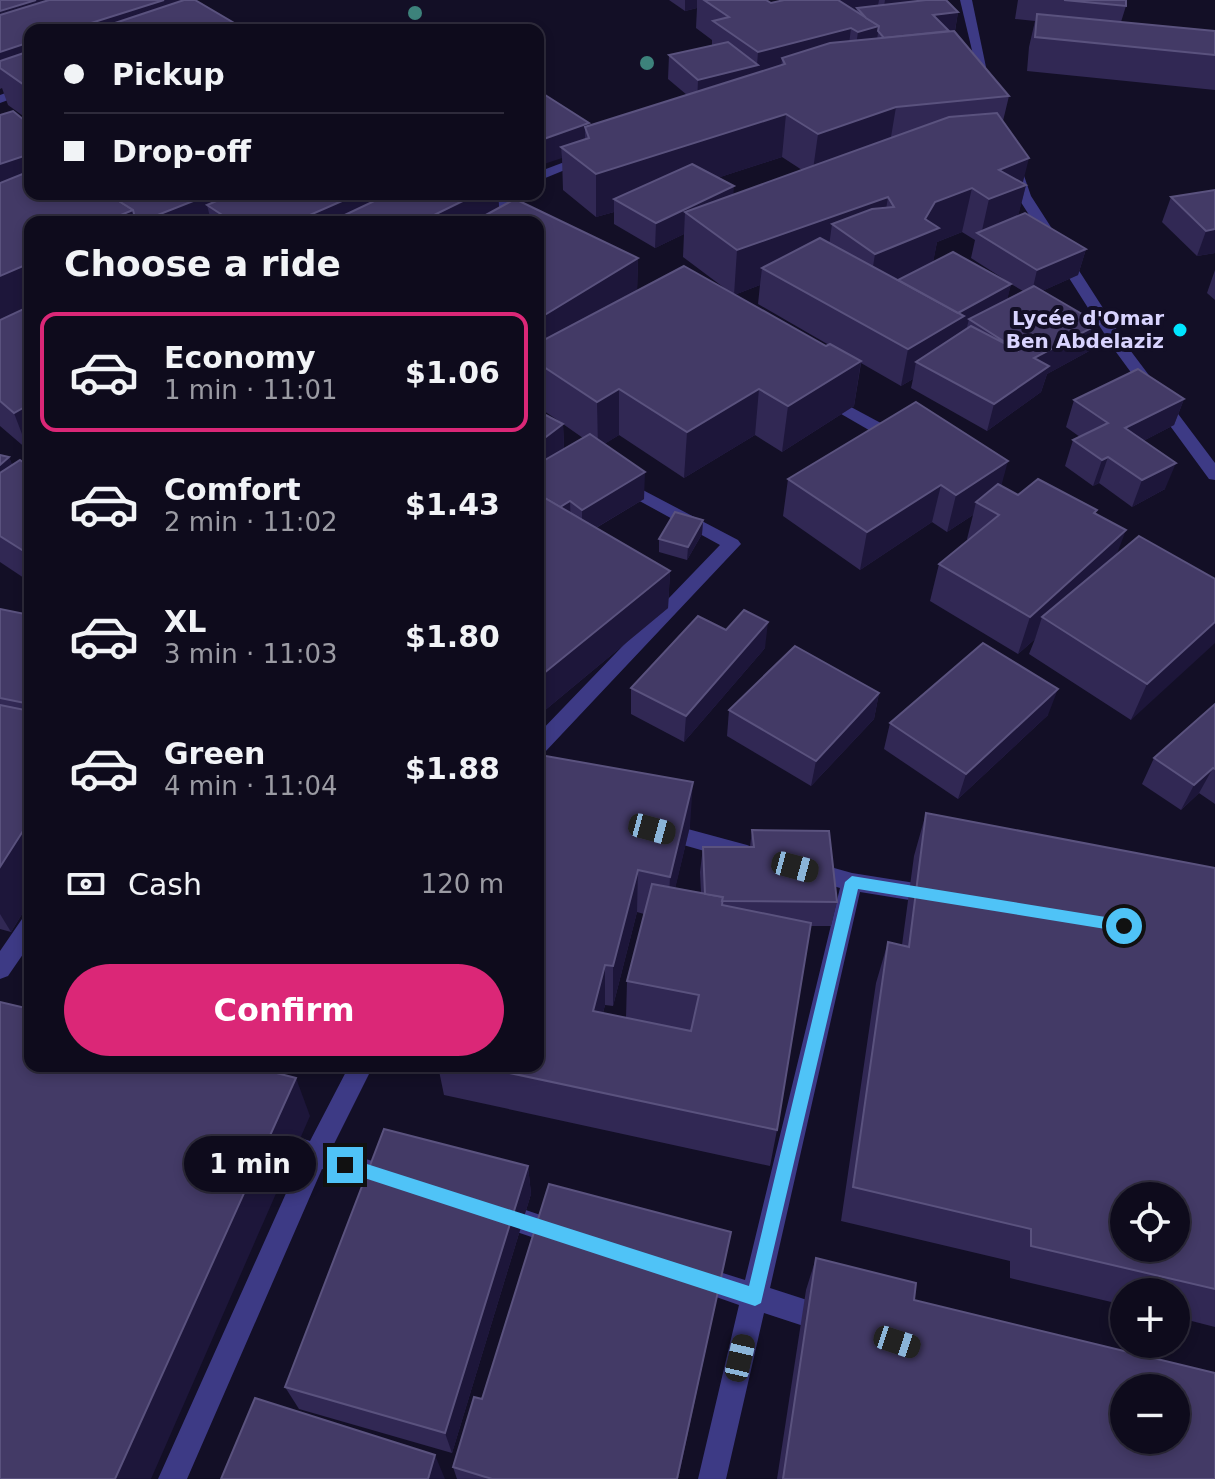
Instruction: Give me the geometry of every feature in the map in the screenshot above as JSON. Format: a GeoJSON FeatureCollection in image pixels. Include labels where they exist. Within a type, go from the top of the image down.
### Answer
{"type":"FeatureCollection","features":[{"type":"Feature","properties":{"kind":"street"},"geometry":{"type":"LineString","coordinates":[[966,0],[973,61],[994,110]]}},
{"type":"Feature","properties":{"kind":"street"},"geometry":{"type":"LineString","coordinates":[[0,99],[24,90]]}},
{"type":"Feature","properties":{"kind":"street"},"geometry":{"type":"LineString","coordinates":[[1009,153],[1024,196],[1124,352],[1215,475]]}},
{"type":"Feature","properties":{"kind":"street"},"geometry":{"type":"LineString","coordinates":[[544,175],[598,154]]}},
{"type":"Feature","properties":{"kind":"street"},"geometry":{"type":"LineString","coordinates":[[498,200],[522,216]]}},
{"type":"Feature","properties":{"kind":"street"},"geometry":{"type":"LineString","coordinates":[[804,387],[911,447]]}},
{"type":"Feature","properties":{"kind":"street"},"geometry":{"type":"LineString","coordinates":[[544,741],[732,544],[607,477]]}},
{"type":"Feature","properties":{"kind":"street"},"geometry":{"type":"LineString","coordinates":[[643,826],[763,858]]}},
{"type":"Feature","properties":{"kind":"street"},"geometry":{"type":"LineString","coordinates":[[792,866],[852,882],[963,900]]}},
{"type":"Feature","properties":{"kind":"street"},"geometry":{"type":"LineString","coordinates":[[712,1479],[852,882]]}},
{"type":"Feature","properties":{"kind":"street"},"geometry":{"type":"LineString","coordinates":[[0,969],[24,935]]}},
{"type":"Feature","properties":{"kind":"street"},"geometry":{"type":"LineString","coordinates":[[172,1479],[316,1155],[358,1072]]}},
{"type":"Feature","properties":{"kind":"street"},"geometry":{"type":"LineString","coordinates":[[241,1132],[422,1189]]}},
{"type":"Feature","properties":{"kind":"street"},"geometry":{"type":"LineString","coordinates":[[467,1204],[588,1243]]}},
{"type":"Feature","properties":{"kind":"street"},"geometry":{"type":"LineString","coordinates":[[664,1267],[858,1330]]}},
{"type":"Feature","properties":{"kind":"building"},"geometry":{"type":"Polygon","coordinates":[[[0,0],[36,0],[0,11],[0,0]]]}},
{"type":"Feature","properties":{"kind":"building"},"geometry":{"type":"Polygon","coordinates":[[[49,0],[164,0],[88,24],[24,24],[24,44],[0,52],[0,15],[49,0]]]}},
{"type":"Feature","properties":{"kind":"building"},"geometry":{"type":"Polygon","coordinates":[[[184,0],[195,0],[236,24],[112,24],[184,0]]]}},
{"type":"Feature","properties":{"kind":"building"},"geometry":{"type":"Polygon","coordinates":[[[704,0],[766,0],[771,3],[784,0],[838,0],[879,26],[858,32],[851,28],[758,52],[713,21],[729,17],[704,0]]]}},
{"type":"Feature","properties":{"kind":"building"},"geometry":{"type":"Polygon","coordinates":[[[946,0],[958,12],[933,15],[949,31],[884,38],[878,31],[879,26],[857,8],[946,0]]]}},
{"type":"Feature","properties":{"kind":"building"},"geometry":{"type":"Polygon","coordinates":[[[1064,0],[1126,0],[1126,6],[1064,0]]]}},
{"type":"Feature","properties":{"kind":"building"},"geometry":{"type":"Polygon","coordinates":[[[1037,14],[1215,31],[1215,55],[1035,37],[1037,14]]]}},
{"type":"Feature","properties":{"kind":"building"},"geometry":{"type":"Polygon","coordinates":[[[954,31],[1009,96],[896,107],[818,134],[786,114],[596,174],[561,147],[589,138],[585,127],[785,64],[782,58],[830,43],[954,31]]]}},
{"type":"Feature","properties":{"kind":"building"},"geometry":{"type":"Polygon","coordinates":[[[728,42],[758,65],[698,80],[669,55],[728,42]]]}},
{"type":"Feature","properties":{"kind":"building"},"geometry":{"type":"Polygon","coordinates":[[[24,53],[24,85],[0,68],[0,61],[24,53]]]}},
{"type":"Feature","properties":{"kind":"building"},"geometry":{"type":"Polygon","coordinates":[[[544,94],[589,123],[544,139],[544,94]]]}},
{"type":"Feature","properties":{"kind":"building"},"geometry":{"type":"Polygon","coordinates":[[[13,111],[24,120],[24,156],[0,164],[0,115],[13,111]]]}},
{"type":"Feature","properties":{"kind":"building"},"geometry":{"type":"Polygon","coordinates":[[[997,113],[1029,158],[999,170],[1026,185],[989,199],[972,188],[935,202],[925,219],[939,228],[875,254],[832,224],[872,209],[894,207],[888,197],[737,250],[685,212],[949,117],[997,113]]]}},
{"type":"Feature","properties":{"kind":"building"},"geometry":{"type":"Polygon","coordinates":[[[692,164],[734,186],[656,223],[614,199],[692,164]]]}},
{"type":"Feature","properties":{"kind":"building"},"geometry":{"type":"Polygon","coordinates":[[[24,173],[24,200],[117,200],[133,210],[118,216],[24,216],[24,266],[0,276],[0,183],[24,173]]]}},
{"type":"Feature","properties":{"kind":"building"},"geometry":{"type":"Polygon","coordinates":[[[1215,190],[1215,229],[1206,231],[1171,197],[1215,190]]]}},
{"type":"Feature","properties":{"kind":"building"},"geometry":{"type":"Polygon","coordinates":[[[117,200],[196,200],[155,216],[134,216],[133,210],[117,200]]]}},
{"type":"Feature","properties":{"kind":"building"},"geometry":{"type":"Polygon","coordinates":[[[219,200],[344,200],[308,216],[224,216],[207,205],[219,200]]]}},
{"type":"Feature","properties":{"kind":"building"},"geometry":{"type":"Polygon","coordinates":[[[376,200],[465,200],[432,216],[343,216],[376,200]]]}},
{"type":"Feature","properties":{"kind":"building"},"geometry":{"type":"Polygon","coordinates":[[[517,200],[638,258],[544,315],[544,216],[484,216],[517,200]]]}},
{"type":"Feature","properties":{"kind":"building"},"geometry":{"type":"Polygon","coordinates":[[[1025,213],[1086,249],[1037,270],[977,233],[1025,213]]]}},
{"type":"Feature","properties":{"kind":"building"},"geometry":{"type":"Polygon","coordinates":[[[820,238],[964,316],[908,349],[762,268],[820,238]]]}},
{"type":"Feature","properties":{"kind":"building"},"geometry":{"type":"Polygon","coordinates":[[[953,252],[1011,284],[958,313],[898,280],[953,252]]]}},
{"type":"Feature","properties":{"kind":"building"},"geometry":{"type":"Polygon","coordinates":[[[684,266],[826,346],[830,344],[861,361],[788,406],[759,389],[687,432],[619,389],[597,402],[544,367],[544,340],[684,266]]]}},
{"type":"Feature","properties":{"kind":"building"},"geometry":{"type":"Polygon","coordinates":[[[1034,286],[1099,324],[1034,358],[1049,366],[994,404],[916,362],[971,326],[1019,351],[969,319],[1034,286]]]}},
{"type":"Feature","properties":{"kind":"building"},"geometry":{"type":"Polygon","coordinates":[[[24,309],[24,407],[14,413],[0,401],[0,320],[24,309]]]}},
{"type":"Feature","properties":{"kind":"building"},"geometry":{"type":"Polygon","coordinates":[[[1138,369],[1184,399],[1125,428],[1176,463],[1142,480],[1108,457],[1102,460],[1073,440],[1108,423],[1074,400],[1138,369]]]}},
{"type":"Feature","properties":{"kind":"building"},"geometry":{"type":"Polygon","coordinates":[[[916,402],[1008,461],[956,495],[941,485],[867,532],[788,479],[916,402]]]}},
{"type":"Feature","properties":{"kind":"building"},"geometry":{"type":"Polygon","coordinates":[[[544,414],[563,424],[544,438],[544,414]]]}},
{"type":"Feature","properties":{"kind":"building"},"geometry":{"type":"Polygon","coordinates":[[[590,434],[645,472],[582,510],[570,501],[560,507],[544,498],[544,461],[590,434]]]}},
{"type":"Feature","properties":{"kind":"building"},"geometry":{"type":"Polygon","coordinates":[[[0,455],[9,457],[0,465],[0,455]]]}},
{"type":"Feature","properties":{"kind":"building"},"geometry":{"type":"Polygon","coordinates":[[[20,460],[24,463],[24,551],[0,536],[0,473],[20,460]]]}},
{"type":"Feature","properties":{"kind":"building"},"geometry":{"type":"Polygon","coordinates":[[[1038,479],[1097,510],[1094,513],[1126,530],[1030,617],[939,564],[999,515],[976,502],[998,484],[1018,495],[1038,479]]]}},
{"type":"Feature","properties":{"kind":"building"},"geometry":{"type":"Polygon","coordinates":[[[544,498],[670,571],[544,673],[544,498]]]}},
{"type":"Feature","properties":{"kind":"building"},"geometry":{"type":"Polygon","coordinates":[[[675,512],[703,520],[688,547],[659,539],[675,512]]]}},
{"type":"Feature","properties":{"kind":"building"},"geometry":{"type":"Polygon","coordinates":[[[1139,536],[1215,579],[1215,622],[1147,684],[1042,617],[1139,536]]]}},
{"type":"Feature","properties":{"kind":"building"},"geometry":{"type":"Polygon","coordinates":[[[0,609],[24,614],[24,703],[0,698],[0,609]]]}},
{"type":"Feature","properties":{"kind":"building"},"geometry":{"type":"Polygon","coordinates":[[[744,610],[768,622],[686,716],[631,688],[698,616],[726,630],[744,610]]]}},
{"type":"Feature","properties":{"kind":"building"},"geometry":{"type":"Polygon","coordinates":[[[983,643],[1058,689],[966,774],[890,723],[983,643]]]}},
{"type":"Feature","properties":{"kind":"building"},"geometry":{"type":"Polygon","coordinates":[[[795,646],[879,693],[816,761],[729,710],[795,646]]]}},
{"type":"Feature","properties":{"kind":"building"},"geometry":{"type":"Polygon","coordinates":[[[1215,704],[1215,769],[1194,785],[1154,758],[1215,704]]]}},
{"type":"Feature","properties":{"kind":"building"},"geometry":{"type":"Polygon","coordinates":[[[0,705],[24,710],[24,829],[0,867],[0,705]]]}},
{"type":"Feature","properties":{"kind":"building"},"geometry":{"type":"Polygon","coordinates":[[[544,756],[693,782],[670,877],[638,870],[613,966],[605,965],[593,1011],[691,1031],[699,995],[627,981],[652,884],[723,897],[722,905],[811,923],[777,1130],[505,1072],[544,1072],[544,756]]]}},
{"type":"Feature","properties":{"kind":"building"},"geometry":{"type":"Polygon","coordinates":[[[926,813],[1215,868],[1215,1289],[1190,1283],[1190,1278],[1168,1278],[1031,1246],[1031,1229],[853,1187],[888,942],[909,947],[926,813]]]}},
{"type":"Feature","properties":{"kind":"building"},"geometry":{"type":"Polygon","coordinates":[[[752,830],[829,831],[837,902],[722,901],[723,897],[705,894],[703,847],[754,847],[752,830]]]}},
{"type":"Feature","properties":{"kind":"building"},"geometry":{"type":"Polygon","coordinates":[[[0,1002],[24,1008],[24,1072],[272,1072],[296,1078],[115,1479],[0,1479],[0,1002]]]}},
{"type":"Feature","properties":{"kind":"building"},"geometry":{"type":"Polygon","coordinates":[[[384,1129],[528,1166],[445,1433],[285,1387],[384,1129]]]}},
{"type":"Feature","properties":{"kind":"building"},"geometry":{"type":"Polygon","coordinates":[[[549,1184],[731,1232],[677,1479],[492,1479],[453,1467],[474,1397],[482,1399],[549,1184]]]}},
{"type":"Feature","properties":{"kind":"building"},"geometry":{"type":"Polygon","coordinates":[[[816,1258],[916,1283],[914,1300],[1110,1348],[1110,1358],[1153,1358],[1215,1373],[1215,1479],[783,1479],[816,1258]]]}},
{"type":"Feature","properties":{"kind":"building"},"geometry":{"type":"Polygon","coordinates":[[[255,1398],[435,1455],[428,1479],[221,1479],[255,1398]]]}},
{"type":"Feature","properties":{"kind":"place","name":"Lycée d'Omar Ben Abdelaziz"},"geometry":{"type":"Point","coordinates":[1180,330]}},
{"type":"Feature","properties":{"kind":"route"},"geometry":{"type":"LineString","coordinates":[[345,1165],[755,1297],[852,882],[1124,926]]}}]}
